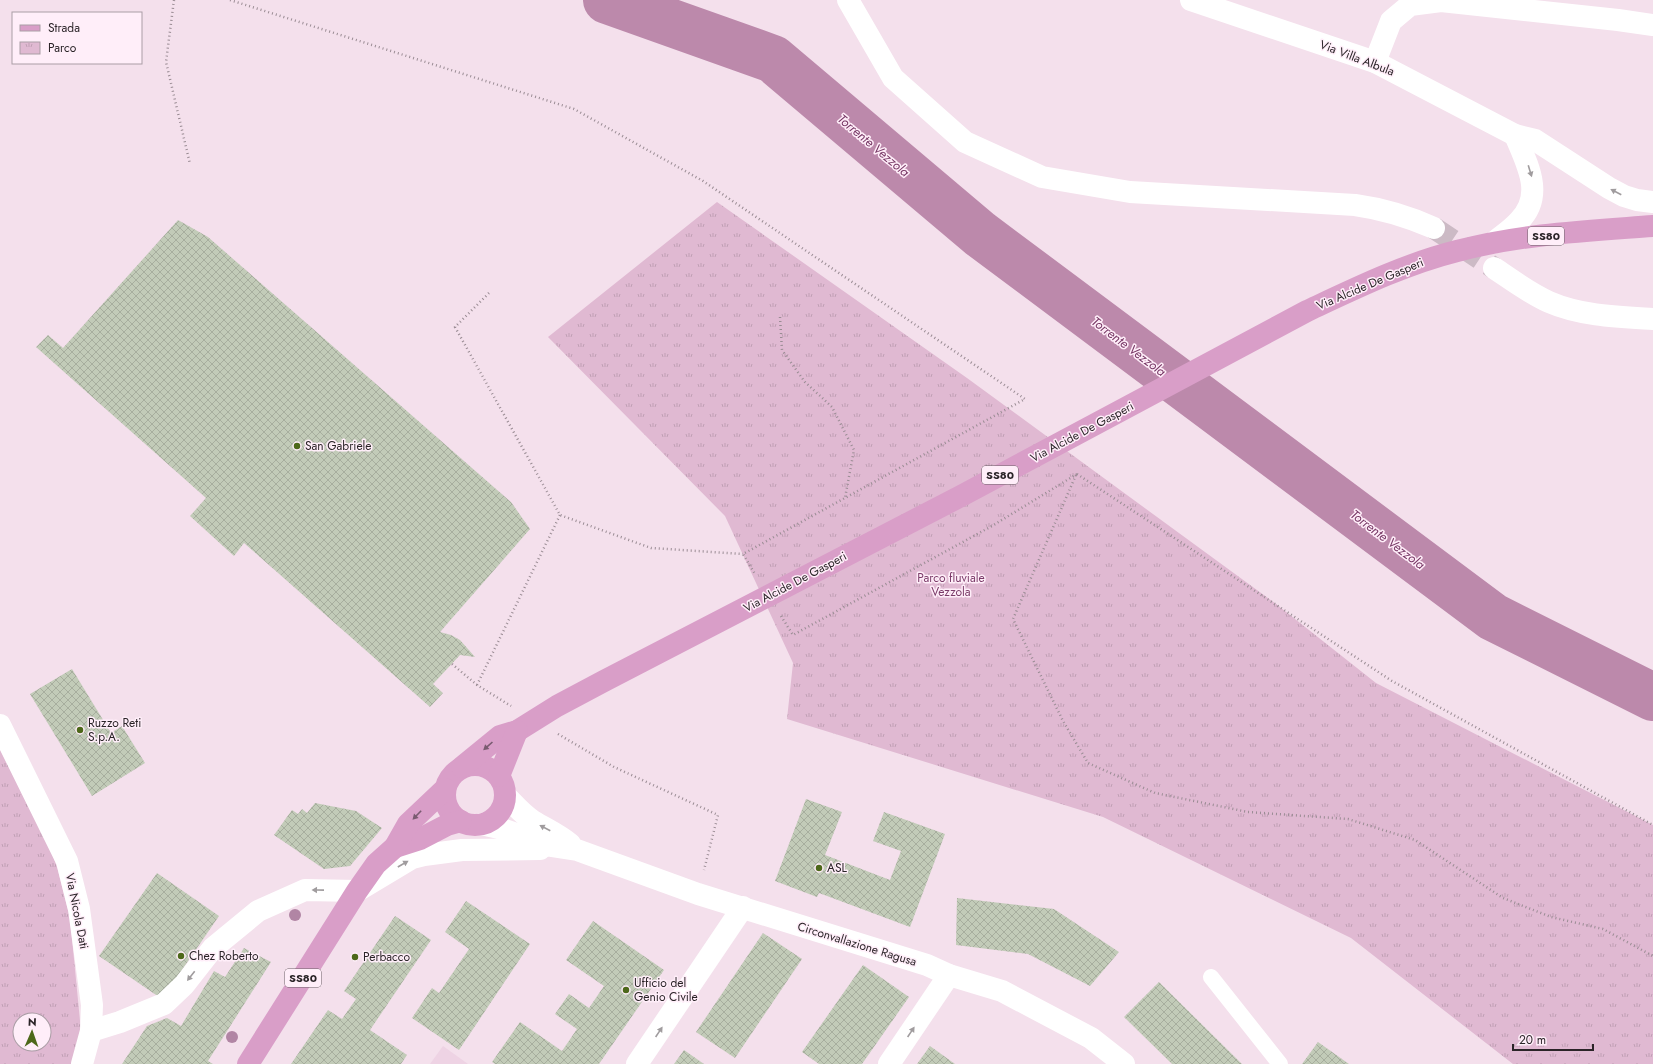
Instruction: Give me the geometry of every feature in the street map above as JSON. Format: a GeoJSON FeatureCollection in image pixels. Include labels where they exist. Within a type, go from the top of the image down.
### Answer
{"type":"FeatureCollection","features":[{"type":"Feature","properties":{"kind":"main road","name":"Via Alcide De Gasperi"},"geometry":{"type":"LineString","coordinates":[[248,1064],[357,891],[376,864],[394,847],[408,824],[445,789],[455,772],[500,736],[517,731],[586,690],[961,496],[1307,311],[1400,269],[1457,251],[1493,243],[1536,236],[1653,226]]}},
{"type":"Feature","properties":{"kind":"main road","name":"Via Alcide De Gasperi"},"geometry":{"type":"LineString","coordinates":[[394,847],[420,839],[447,825],[490,821],[498,814],[503,805],[502,786],[517,731]]}},
{"type":"Feature","properties":{"kind":"main road"},"geometry":{"type":"LineString","coordinates":[[462,767],[472,765],[482,766],[491,770],[502,786]]}},
{"type":"Feature","properties":{"kind":"main road"},"geometry":{"type":"LineString","coordinates":[[445,789],[445,798],[448,808],[454,816],[471,823]]}},
{"type":"Feature","properties":{"kind":"street"},"geometry":{"type":"LineString","coordinates":[[848,0],[893,78],[966,142],[1042,177],[1130,192],[1355,205],[1382,209],[1408,217],[1434,228]]}},
{"type":"Feature","properties":{"kind":"street","name":"Via Villa Albula"},"geometry":{"type":"LineString","coordinates":[[1191,0],[1375,62],[1515,135],[1535,140],[1609,188],[1624,196],[1653,202]]}},
{"type":"Feature","properties":{"kind":"street"},"geometry":{"type":"LineString","coordinates":[[1375,62],[1391,21],[1410,4],[1441,1],[1653,25]]}},
{"type":"Feature","properties":{"kind":"street"},"geometry":{"type":"LineString","coordinates":[[1493,243],[1520,221],[1529,207],[1533,196],[1533,181],[1528,164],[1515,135]]}},
{"type":"Feature","properties":{"kind":"street"},"geometry":{"type":"LineString","coordinates":[[1494,268],[1525,289],[1550,302],[1579,311],[1609,316],[1653,319]]}},
{"type":"Feature","properties":{"kind":"street","name":"Via Nicola Dati"},"geometry":{"type":"LineString","coordinates":[[0,725],[66,861],[80,917],[92,1005],[91,1031],[82,1064]]}},
{"type":"Feature","properties":{"kind":"street","name":"Circonvallazione Ragusa"},"geometry":{"type":"LineString","coordinates":[[502,786],[520,811],[532,820],[559,835],[577,850]]}},
{"type":"Feature","properties":{"kind":"street","name":"Circonvallazione Ragusa"},"geometry":{"type":"LineString","coordinates":[[471,823],[499,828],[551,846],[577,850],[698,894],[926,965],[949,975],[1002,991],[1091,1038],[1124,1064]]}},
{"type":"Feature","properties":{"kind":"street","name":"Circonvallazione Ragusa"},"geometry":{"type":"LineString","coordinates":[[357,891],[412,858],[424,855],[462,850],[513,848],[577,850]]}},
{"type":"Feature","properties":{"kind":"street"},"geometry":{"type":"LineString","coordinates":[[91,1031],[120,1022],[164,1004],[184,985],[213,948],[258,912],[305,890],[357,891]]}},
{"type":"Feature","properties":{"kind":"street"},"geometry":{"type":"LineString","coordinates":[[637,1064],[743,907]]}},
{"type":"Feature","properties":{"kind":"street"},"geometry":{"type":"LineString","coordinates":[[889,1064],[949,975]]}},
{"type":"Feature","properties":{"kind":"lane"},"geometry":{"type":"LineString","coordinates":[[1211,977],[1280,1064]]}},
{"type":"Feature","properties":{"kind":"path"},"geometry":{"type":"LineString","coordinates":[[174,0],[166,62],[190,164]]}},
{"type":"Feature","properties":{"kind":"path"},"geometry":{"type":"LineString","coordinates":[[230,0],[574,109],[703,180],[1025,399]]}},
{"type":"Feature","properties":{"kind":"path"},"geometry":{"type":"LineString","coordinates":[[489,293],[455,328],[560,515],[651,548],[743,554]]}},
{"type":"Feature","properties":{"kind":"path"},"geometry":{"type":"LineString","coordinates":[[780,316],[782,350],[805,382],[832,407],[854,450],[844,498]]}},
{"type":"Feature","properties":{"kind":"path"},"geometry":{"type":"LineString","coordinates":[[1653,825],[1392,681],[1077,474],[1013,619],[1063,721],[1088,763],[1155,792],[1248,812],[1348,819],[1415,840],[1503,898],[1551,916],[1603,930],[1653,956]]}},
{"type":"Feature","properties":{"kind":"path"},"geometry":{"type":"LineString","coordinates":[[478,686],[560,515]]}},
{"type":"Feature","properties":{"kind":"path"},"geometry":{"type":"LineString","coordinates":[[452,664],[478,686],[512,706]]}},
{"type":"Feature","properties":{"kind":"path"},"geometry":{"type":"LineString","coordinates":[[552,730],[614,767],[718,815],[698,894]]}},
{"type":"Feature","properties":{"kind":"shaded area"},"geometry":{"type":"Polygon","coordinates":[[[443,1046],[468,1064],[430,1064],[443,1046]]]}},
{"type":"Feature","properties":{"kind":"green space","name":"Parco fluviale Vezzola"},"geometry":{"type":"Polygon","coordinates":[[[717,202],[967,378],[1276,604],[1376,683],[1653,825],[1653,1064],[1513,1064],[1351,938],[1103,817],[787,719],[793,663],[725,516],[548,337],[717,202]]]}},
{"type":"Feature","properties":{"kind":"green space"},"geometry":{"type":"Polygon","coordinates":[[[0,749],[46,837],[57,867],[70,918],[81,1031],[78,1064],[0,1064],[0,749]]]}},
{"type":"Feature","properties":{"kind":"building","name":"San Gabriele"},"geometry":{"type":"Polygon","coordinates":[[[178,220],[208,237],[511,502],[530,529],[440,632],[451,635],[460,640],[475,657],[460,655],[433,684],[443,693],[430,707],[244,543],[234,556],[190,516],[206,498],[36,347],[48,335],[63,348],[178,220]]]}},
{"type":"Feature","properties":{"kind":"building","name":"Ruzzo Reti S.p.A."},"geometry":{"type":"Polygon","coordinates":[[[72,669],[111,733],[122,726],[145,763],[92,796],[30,694],[72,669]]]}},
{"type":"Feature","properties":{"kind":"building","name":"ASL"},"geometry":{"type":"Polygon","coordinates":[[[806,799],[842,812],[825,855],[890,880],[901,851],[873,841],[884,812],[945,834],[910,927],[819,893],[817,897],[775,881],[806,799]]]}},
{"type":"Feature","properties":{"kind":"building"},"geometry":{"type":"Polygon","coordinates":[[[315,803],[356,811],[382,828],[350,866],[324,869],[274,835],[292,810],[298,814],[302,809],[307,813],[315,803]]]}},
{"type":"Feature","properties":{"kind":"building"},"geometry":{"type":"Polygon","coordinates":[[[157,873],[219,916],[162,999],[99,956],[157,873]]]}},
{"type":"Feature","properties":{"kind":"building"},"geometry":{"type":"Polygon","coordinates":[[[957,898],[1054,909],[1119,952],[1090,986],[1028,954],[956,945],[957,898]]]}},
{"type":"Feature","properties":{"kind":"building"},"geometry":{"type":"Polygon","coordinates":[[[466,901],[530,944],[459,1050],[412,1018],[432,988],[439,993],[469,949],[445,932],[466,901]]]}},
{"type":"Feature","properties":{"kind":"building"},"geometry":{"type":"Polygon","coordinates":[[[395,916],[431,940],[370,1030],[407,1055],[401,1064],[291,1064],[328,1010],[342,1019],[356,999],[344,991],[395,916]]]}},
{"type":"Feature","properties":{"kind":"building","name":"Ufficio del Genio Civile"},"geometry":{"type":"Polygon","coordinates":[[[593,921],[664,970],[599,1064],[495,1064],[492,1062],[520,1022],[562,1051],[577,1029],[555,1014],[569,994],[589,1008],[604,986],[566,960],[593,921]]]}},
{"type":"Feature","properties":{"kind":"building"},"geometry":{"type":"Polygon","coordinates":[[[763,933],[802,959],[735,1058],[696,1032],[763,933]]]}},
{"type":"Feature","properties":{"kind":"building"},"geometry":{"type":"Polygon","coordinates":[[[244,948],[271,962],[208,1061],[213,1064],[122,1064],[147,1026],[167,1018],[181,1026],[214,971],[225,977],[244,948]]]}},
{"type":"Feature","properties":{"kind":"building"},"geometry":{"type":"Polygon","coordinates":[[[863,965],[909,997],[862,1064],[819,1064],[802,1052],[863,965]]]}},
{"type":"Feature","properties":{"kind":"building"},"geometry":{"type":"Polygon","coordinates":[[[1159,982],[1242,1064],[1172,1064],[1124,1017],[1159,982]]]}},
{"type":"Feature","properties":{"kind":"building"},"geometry":{"type":"Polygon","coordinates":[[[1318,1042],[1349,1064],[1302,1064],[1318,1042]]]}},
{"type":"Feature","properties":{"kind":"building"},"geometry":{"type":"Polygon","coordinates":[[[930,1046],[955,1064],[917,1064],[930,1046]]]}},
{"type":"Feature","properties":{"kind":"building"},"geometry":{"type":"Polygon","coordinates":[[[684,1050],[704,1064],[674,1064],[684,1050]]]}},
{"type":"Feature","properties":{"kind":"waterway","name":"Torrente Vezzola"},"geometry":{"type":"LineString","coordinates":[[607,0],[773,59],[980,234],[1493,617],[1653,697]]}},
{"type":"Feature","properties":{"kind":"tunnel"},"geometry":{"type":"LineString","coordinates":[[1434,228],[1494,268]]}},
{"type":"Feature","properties":{"kind":"place","name":"San Gabriele"},"geometry":{"type":"Point","coordinates":[297,446]}},
{"type":"Feature","properties":{"kind":"place","name":"Ruzzo Reti S.p.A."},"geometry":{"type":"Point","coordinates":[80,730]}},
{"type":"Feature","properties":{"kind":"place","name":"ASL"},"geometry":{"type":"Point","coordinates":[819,868]}},
{"type":"Feature","properties":{"kind":"place","name":"Chez Roberto"},"geometry":{"type":"Point","coordinates":[181,956]}},
{"type":"Feature","properties":{"kind":"place","name":"Perbacco"},"geometry":{"type":"Point","coordinates":[355,957]}},
{"type":"Feature","properties":{"kind":"place","name":"Ufficio del Genio Civile"},"geometry":{"type":"Point","coordinates":[626,990]}}]}
